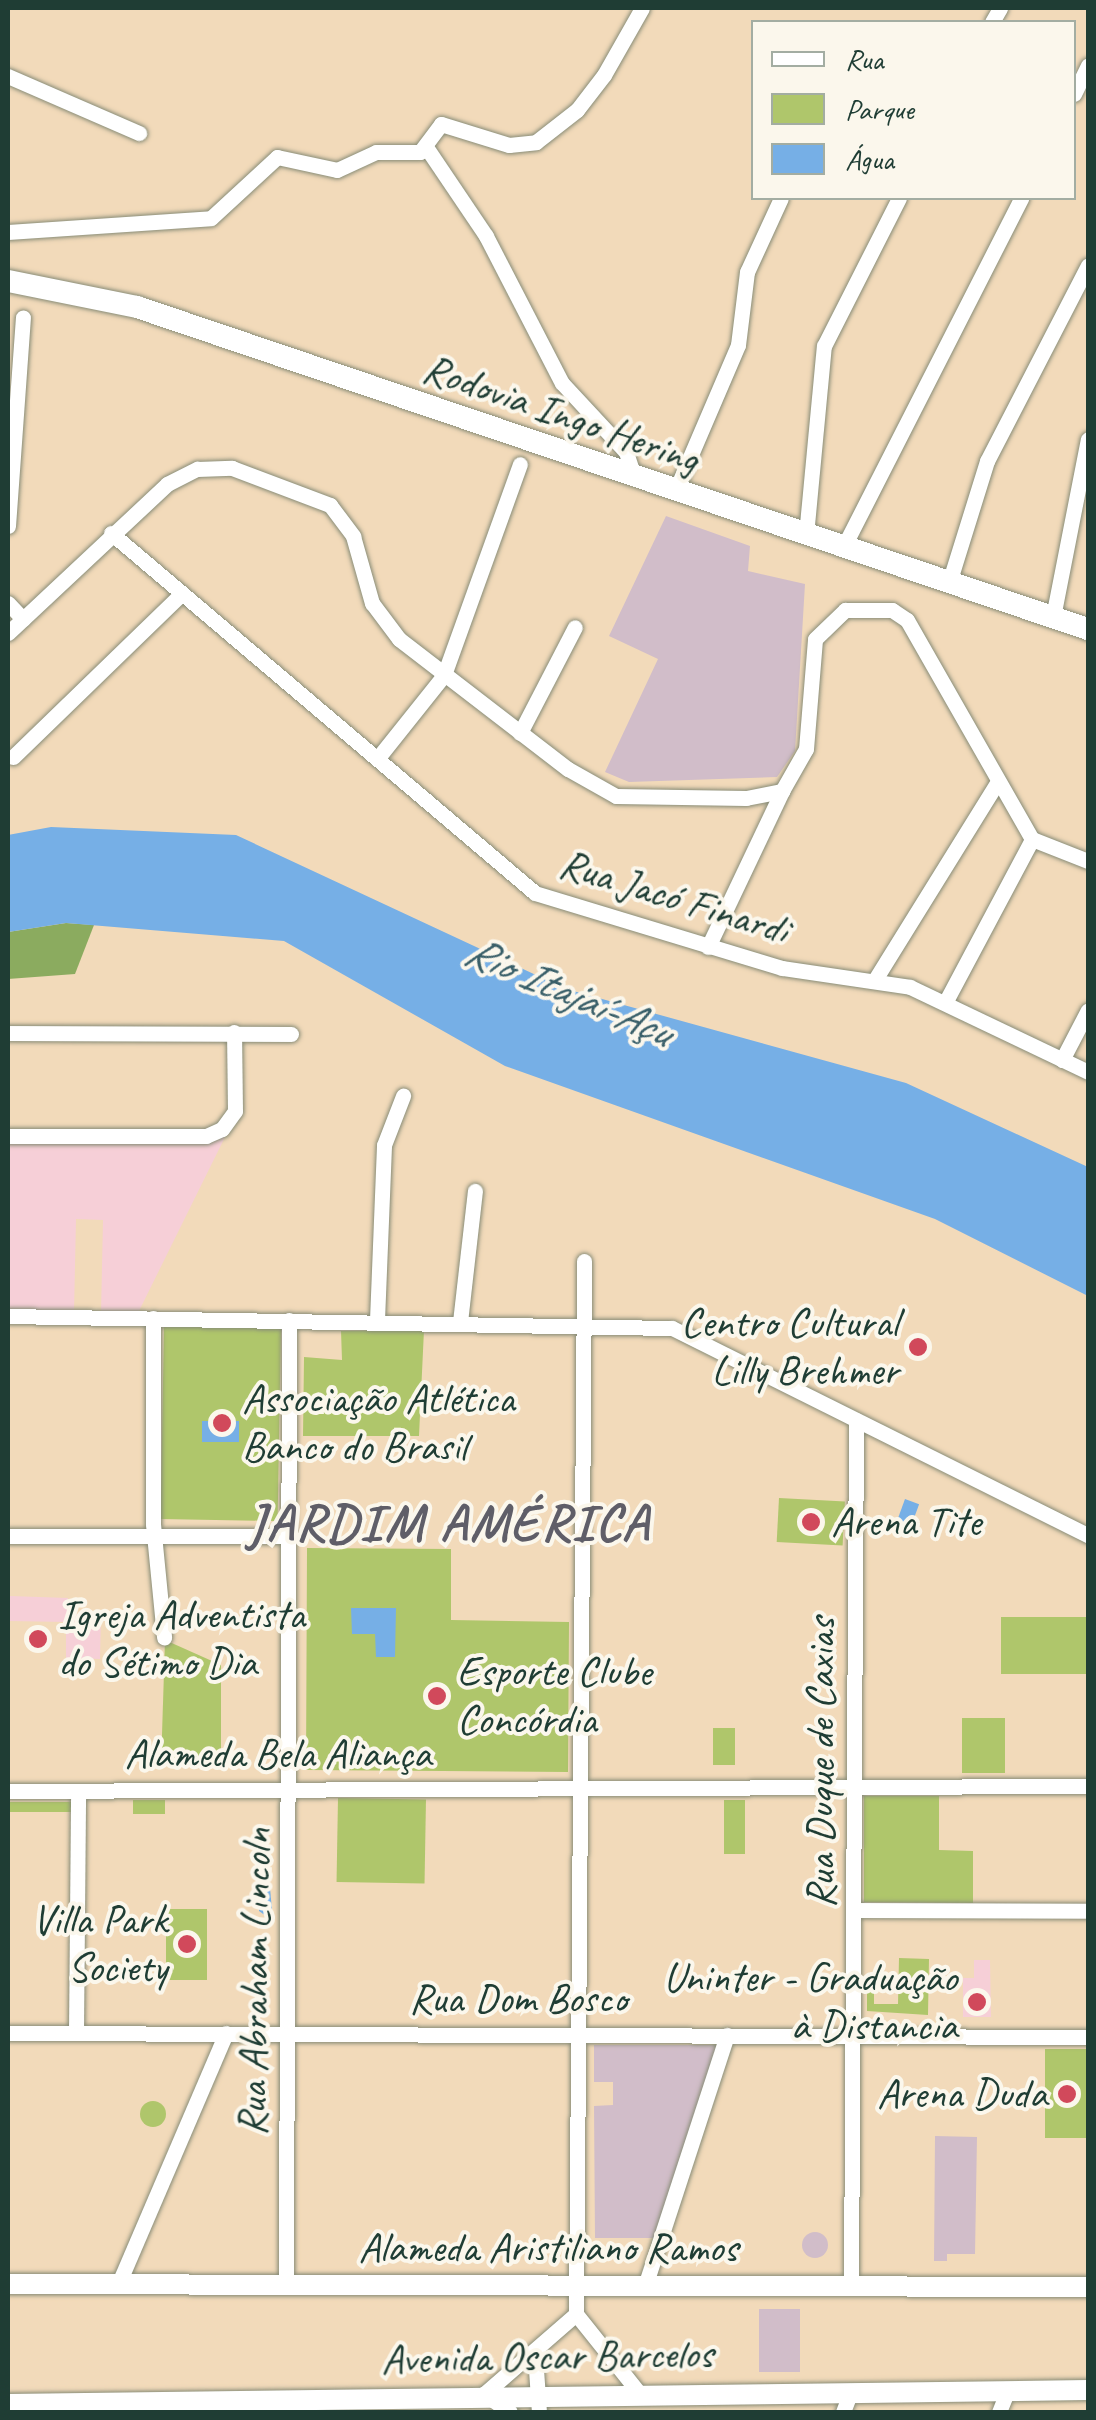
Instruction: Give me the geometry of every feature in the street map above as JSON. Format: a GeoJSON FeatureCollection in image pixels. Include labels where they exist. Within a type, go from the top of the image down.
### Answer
{"type":"FeatureCollection","features":[{"type":"Feature","properties":{"kind":"highway","name":"Rodovia Ingo Hering"},"geometry":{"type":"LineString","coordinates":[[8,281],[136,308],[635,479],[1088,628]]}},
{"type":"Feature","properties":{"kind":"main road","name":"Alameda Aristiliano Ramos"},"geometry":{"type":"LineString","coordinates":[[8,2284],[1088,2286]]}},
{"type":"Feature","properties":{"kind":"main road","name":"Avenida Oscar Barcelos"},"geometry":{"type":"LineString","coordinates":[[8,2404],[67,2408],[256,2407],[406,2404],[484,2394],[539,2403],[639,2393],[1088,2390]]}},
{"type":"Feature","properties":{"kind":"street"},"geometry":{"type":"LineString","coordinates":[[8,232],[211,218],[277,157],[327,171],[376,152],[412,154],[426,147],[441,124],[450,123],[509,145],[548,136],[604,75],[642,8]]}},
{"type":"Feature","properties":{"kind":"street"},"geometry":{"type":"LineString","coordinates":[[1076,90],[1088,64]]}},
{"type":"Feature","properties":{"kind":"street"},"geometry":{"type":"LineString","coordinates":[[8,76],[139,133]]}},
{"type":"Feature","properties":{"kind":"street"},"geometry":{"type":"LineString","coordinates":[[426,147],[486,236],[562,383],[626,452],[635,479]]}},
{"type":"Feature","properties":{"kind":"street"},"geometry":{"type":"LineString","coordinates":[[675,492],[738,345],[747,272],[781,200]]}},
{"type":"Feature","properties":{"kind":"street"},"geometry":{"type":"LineString","coordinates":[[806,535],[824,346],[898,200]]}},
{"type":"Feature","properties":{"kind":"street"},"geometry":{"type":"LineString","coordinates":[[843,548],[1020,200]]}},
{"type":"Feature","properties":{"kind":"street"},"geometry":{"type":"LineString","coordinates":[[949,583],[988,462],[1088,265]]}},
{"type":"Feature","properties":{"kind":"street"},"geometry":{"type":"LineString","coordinates":[[8,526],[23,318]]}},
{"type":"Feature","properties":{"kind":"street"},"geometry":{"type":"LineString","coordinates":[[1052,617],[1088,439]]}},
{"type":"Feature","properties":{"kind":"street"},"geometry":{"type":"LineString","coordinates":[[376,759],[444,676],[520,464]]}},
{"type":"Feature","properties":{"kind":"street"},"geometry":{"type":"LineString","coordinates":[[8,633],[158,490],[197,469],[232,468],[296,488],[340,513],[372,603],[400,639],[520,733],[616,796],[746,798],[782,791]]}},
{"type":"Feature","properties":{"kind":"street","name":"Rua Jacó Finardi"},"geometry":{"type":"LineString","coordinates":[[111,532],[535,893],[802,972],[876,978],[946,1002],[1088,1072]]}},
{"type":"Feature","properties":{"kind":"street"},"geometry":{"type":"LineString","coordinates":[[13,756],[181,594]]}},
{"type":"Feature","properties":{"kind":"street"},"geometry":{"type":"LineString","coordinates":[[8,603],[23,619]]}},
{"type":"Feature","properties":{"kind":"street"},"geometry":{"type":"LineString","coordinates":[[708,946],[806,748],[815,639],[833,617],[869,606],[907,620],[997,784],[1032,838],[1088,861]]}},
{"type":"Feature","properties":{"kind":"street"},"geometry":{"type":"LineString","coordinates":[[520,733],[576,628]]}},
{"type":"Feature","properties":{"kind":"street"},"geometry":{"type":"LineString","coordinates":[[876,978],[997,784]]}},
{"type":"Feature","properties":{"kind":"street"},"geometry":{"type":"LineString","coordinates":[[946,1002],[1032,838]]}},
{"type":"Feature","properties":{"kind":"street"},"geometry":{"type":"LineString","coordinates":[[1062,1060],[1088,1010]]}},
{"type":"Feature","properties":{"kind":"street"},"geometry":{"type":"LineString","coordinates":[[8,1136],[206,1136],[222,1129],[235,1111],[234,1032]]}},
{"type":"Feature","properties":{"kind":"street"},"geometry":{"type":"LineString","coordinates":[[8,1033],[290,1034]]}},
{"type":"Feature","properties":{"kind":"street"},"geometry":{"type":"LineString","coordinates":[[377,1320],[384,1145],[403,1096]]}},
{"type":"Feature","properties":{"kind":"street"},"geometry":{"type":"LineString","coordinates":[[460,1322],[475,1191]]}},
{"type":"Feature","properties":{"kind":"street"},"geometry":{"type":"LineString","coordinates":[[584,1261],[576,2314],[639,2393]]}},
{"type":"Feature","properties":{"kind":"street"},"geometry":{"type":"LineString","coordinates":[[8,1316],[656,1325],[686,1334],[1088,1534]]}},
{"type":"Feature","properties":{"kind":"street"},"geometry":{"type":"LineString","coordinates":[[153,1318],[157,1536],[164,1637]]}},
{"type":"Feature","properties":{"kind":"street","name":"Rua Abraham Lincoln"},"geometry":{"type":"LineString","coordinates":[[286,2285],[292,1789],[289,1320]]}},
{"type":"Feature","properties":{"kind":"street","name":"Rua Duque de Caxias"},"geometry":{"type":"LineString","coordinates":[[851,2286],[856,1420]]}},
{"type":"Feature","properties":{"kind":"street"},"geometry":{"type":"LineString","coordinates":[[8,1536],[290,1536]]}},
{"type":"Feature","properties":{"kind":"street","name":"Alameda Bela Aliança"},"geometry":{"type":"LineString","coordinates":[[8,1791],[1088,1786]]}},
{"type":"Feature","properties":{"kind":"street"},"geometry":{"type":"LineString","coordinates":[[76,2033],[78,1791]]}},
{"type":"Feature","properties":{"kind":"street"},"geometry":{"type":"LineString","coordinates":[[856,1910],[1088,1911]]}},
{"type":"Feature","properties":{"kind":"street","name":"Rua Dom Bosco"},"geometry":{"type":"LineString","coordinates":[[8,2032],[1088,2036]]}},
{"type":"Feature","properties":{"kind":"street"},"geometry":{"type":"LineString","coordinates":[[118,2284],[226,2033]]}},
{"type":"Feature","properties":{"kind":"street"},"geometry":{"type":"LineString","coordinates":[[646,2286],[727,2035]]}},
{"type":"Feature","properties":{"kind":"street"},"geometry":{"type":"LineString","coordinates":[[510,2412],[484,2394],[534,2355],[576,2314]]}},
{"type":"Feature","properties":{"kind":"street"},"geometry":{"type":"LineString","coordinates":[[534,2355],[539,2403]]}},
{"type":"Feature","properties":{"kind":"street"},"geometry":{"type":"LineString","coordinates":[[999,2412],[1008,2390]]}},
{"type":"Feature","properties":{"kind":"street"},"geometry":{"type":"LineString","coordinates":[[844,2412],[851,2391]]}},
{"type":"Feature","properties":{"kind":"shaded area"},"geometry":{"type":"Polygon","coordinates":[[[666,516],[750,546],[748,571],[805,584],[795,751],[777,777],[629,782],[605,772],[658,659],[609,636],[666,516]]]}},
{"type":"Feature","properties":{"kind":"shaded area"},"geometry":{"type":"Polygon","coordinates":[[[228,1131],[138,1313],[101,1313],[103,1220],[76,1219],[74,1313],[8,1312],[8,1143],[228,1131]]]}},
{"type":"Feature","properties":{"kind":"shaded area"},"geometry":{"type":"Polygon","coordinates":[[[10,1596],[68,1598],[68,1614],[101,1615],[100,1659],[66,1658],[66,1622],[10,1621],[10,1596]]]}},
{"type":"Feature","properties":{"kind":"shaded area","name":"Uninter - Graduação à Distancia"},"geometry":{"type":"Polygon","coordinates":[[[974,1960],[990,1960],[991,2017],[963,2017],[963,1978],[974,1978],[974,1960]]]}},
{"type":"Feature","properties":{"kind":"shaded area"},"geometry":{"type":"Polygon","coordinates":[[[594,2045],[720,2045],[654,2238],[595,2238],[594,2106],[613,2105],[613,2082],[594,2082],[594,2045]]]}},
{"type":"Feature","properties":{"kind":"shaded area"},"geometry":{"type":"Polygon","coordinates":[[[935,2136],[977,2137],[975,2254],[947,2254],[947,2261],[934,2261],[935,2136]]]}},
{"type":"Feature","properties":{"kind":"shaded area"},"geometry":{"type":"Polygon","coordinates":[[[815,2232],[824,2236],[828,2245],[824,2254],[815,2258],[806,2254],[802,2245],[806,2236],[815,2232]]]}},
{"type":"Feature","properties":{"kind":"shaded area"},"geometry":{"type":"Polygon","coordinates":[[[759,2309],[800,2309],[800,2372],[759,2372],[759,2309]]]}},
{"type":"Feature","properties":{"kind":"green space"},"geometry":{"type":"Polygon","coordinates":[[[66,923],[94,925],[75,974],[8,979],[8,932],[66,923]]]}},
{"type":"Feature","properties":{"kind":"green space","name":"Associação Atlética Banco do Brasil"},"geometry":{"type":"Polygon","coordinates":[[[164,1325],[281,1327],[278,1521],[161,1519],[164,1325]]]}},
{"type":"Feature","properties":{"kind":"green space"},"geometry":{"type":"Polygon","coordinates":[[[424,1330],[419,1436],[303,1436],[304,1357],[342,1360],[341,1331],[424,1330]]]}},
{"type":"Feature","properties":{"kind":"green space","name":"Arena Tite"},"geometry":{"type":"Polygon","coordinates":[[[779,1498],[845,1501],[843,1545],[777,1542],[779,1498]]]}},
{"type":"Feature","properties":{"kind":"green space","name":"Esporte Clube Concórdia"},"geometry":{"type":"Polygon","coordinates":[[[307,1548],[451,1549],[451,1620],[569,1622],[568,1772],[306,1770],[307,1548]]]}},
{"type":"Feature","properties":{"kind":"green space"},"geometry":{"type":"Polygon","coordinates":[[[1001,1617],[1088,1617],[1088,1674],[1001,1674],[1001,1617]]]}},
{"type":"Feature","properties":{"kind":"green space"},"geometry":{"type":"Polygon","coordinates":[[[165,1640],[221,1665],[221,1767],[161,1766],[165,1640]]]}},
{"type":"Feature","properties":{"kind":"green space"},"geometry":{"type":"Polygon","coordinates":[[[962,1718],[1005,1718],[1005,1773],[962,1773],[962,1718]]]}},
{"type":"Feature","properties":{"kind":"green space"},"geometry":{"type":"Polygon","coordinates":[[[713,1728],[735,1728],[735,1765],[713,1765],[713,1728]]]}},
{"type":"Feature","properties":{"kind":"green space"},"geometry":{"type":"Polygon","coordinates":[[[864,1796],[939,1796],[939,1850],[973,1851],[973,1903],[864,1902],[864,1796]]]}},
{"type":"Feature","properties":{"kind":"green space"},"geometry":{"type":"Polygon","coordinates":[[[338,1798],[426,1800],[425,1884],[337,1882],[338,1798]]]}},
{"type":"Feature","properties":{"kind":"green space"},"geometry":{"type":"Polygon","coordinates":[[[133,1800],[165,1800],[165,1814],[133,1814],[133,1800]]]}},
{"type":"Feature","properties":{"kind":"green space"},"geometry":{"type":"Polygon","coordinates":[[[724,1800],[745,1800],[745,1854],[724,1854],[724,1800]]]}},
{"type":"Feature","properties":{"kind":"green space"},"geometry":{"type":"Polygon","coordinates":[[[9,1802],[72,1802],[72,1812],[9,1812],[9,1802]]]}},
{"type":"Feature","properties":{"kind":"green space","name":"Villa Park Society"},"geometry":{"type":"Polygon","coordinates":[[[166,1909],[207,1909],[207,1980],[166,1980],[166,1909]]]}},
{"type":"Feature","properties":{"kind":"green space"},"geometry":{"type":"Polygon","coordinates":[[[899,1958],[929,1959],[928,2015],[867,2011],[867,1981],[874,1981],[874,2004],[898,2004],[899,1958]]]}},
{"type":"Feature","properties":{"kind":"green space","name":"Arena Duda"},"geometry":{"type":"Polygon","coordinates":[[[1045,2049],[1088,2049],[1088,2138],[1045,2138],[1045,2049]]]}},
{"type":"Feature","properties":{"kind":"green space"},"geometry":{"type":"Polygon","coordinates":[[[153,2101],[162,2105],[166,2114],[162,2123],[153,2127],[144,2123],[140,2114],[144,2105],[153,2101]]]}},
{"type":"Feature","properties":{"kind":"water","name":"Rio Itajaí-Açu"},"geometry":{"type":"Polygon","coordinates":[[[51,827],[236,835],[566,989],[906,1083],[1088,1167],[1088,1296],[935,1219],[505,1066],[284,941],[66,923],[8,932],[8,835],[51,827]]]}},
{"type":"Feature","properties":{"kind":"water"},"geometry":{"type":"Polygon","coordinates":[[[202,1421],[239,1421],[239,1442],[202,1442],[202,1421]]]}},
{"type":"Feature","properties":{"kind":"water"},"geometry":{"type":"Polygon","coordinates":[[[905,1499],[919,1504],[908,1535],[894,1530],[905,1499]]]}},
{"type":"Feature","properties":{"kind":"water"},"geometry":{"type":"Polygon","coordinates":[[[351,1608],[396,1608],[395,1657],[376,1657],[375,1634],[352,1634],[351,1608]]]}},
{"type":"Feature","properties":{"kind":"water"},"geometry":{"type":"Polygon","coordinates":[[[259,1887],[270,1888],[273,1921],[259,1911],[259,1887]]]}},
{"type":"Feature","properties":{"kind":"place","name":"Centro Cultural Lilly Brehmer"},"geometry":{"type":"Point","coordinates":[918,1347]}},
{"type":"Feature","properties":{"kind":"place","name":"Associação Atlética Banco do Brasil"},"geometry":{"type":"Point","coordinates":[222,1423]}},
{"type":"Feature","properties":{"kind":"place","name":"Arena Tite"},"geometry":{"type":"Point","coordinates":[811,1522]}},
{"type":"Feature","properties":{"kind":"place","name":"Igreja Adventista do Sétimo Dia"},"geometry":{"type":"Point","coordinates":[38,1639]}},
{"type":"Feature","properties":{"kind":"place","name":"Esporte Clube Concórdia"},"geometry":{"type":"Point","coordinates":[437,1696]}},
{"type":"Feature","properties":{"kind":"place","name":"Villa Park Society"},"geometry":{"type":"Point","coordinates":[187,1944]}},
{"type":"Feature","properties":{"kind":"place","name":"Uninter - Graduação à Distancia"},"geometry":{"type":"Point","coordinates":[977,2002]}},
{"type":"Feature","properties":{"kind":"place","name":"Arena Duda"},"geometry":{"type":"Point","coordinates":[1067,2094]}},
{"type":"Feature","properties":{"kind":"district","name":"JARDIM AMÉRICA"},"geometry":{"type":"Point","coordinates":[449,1524]}}]}
